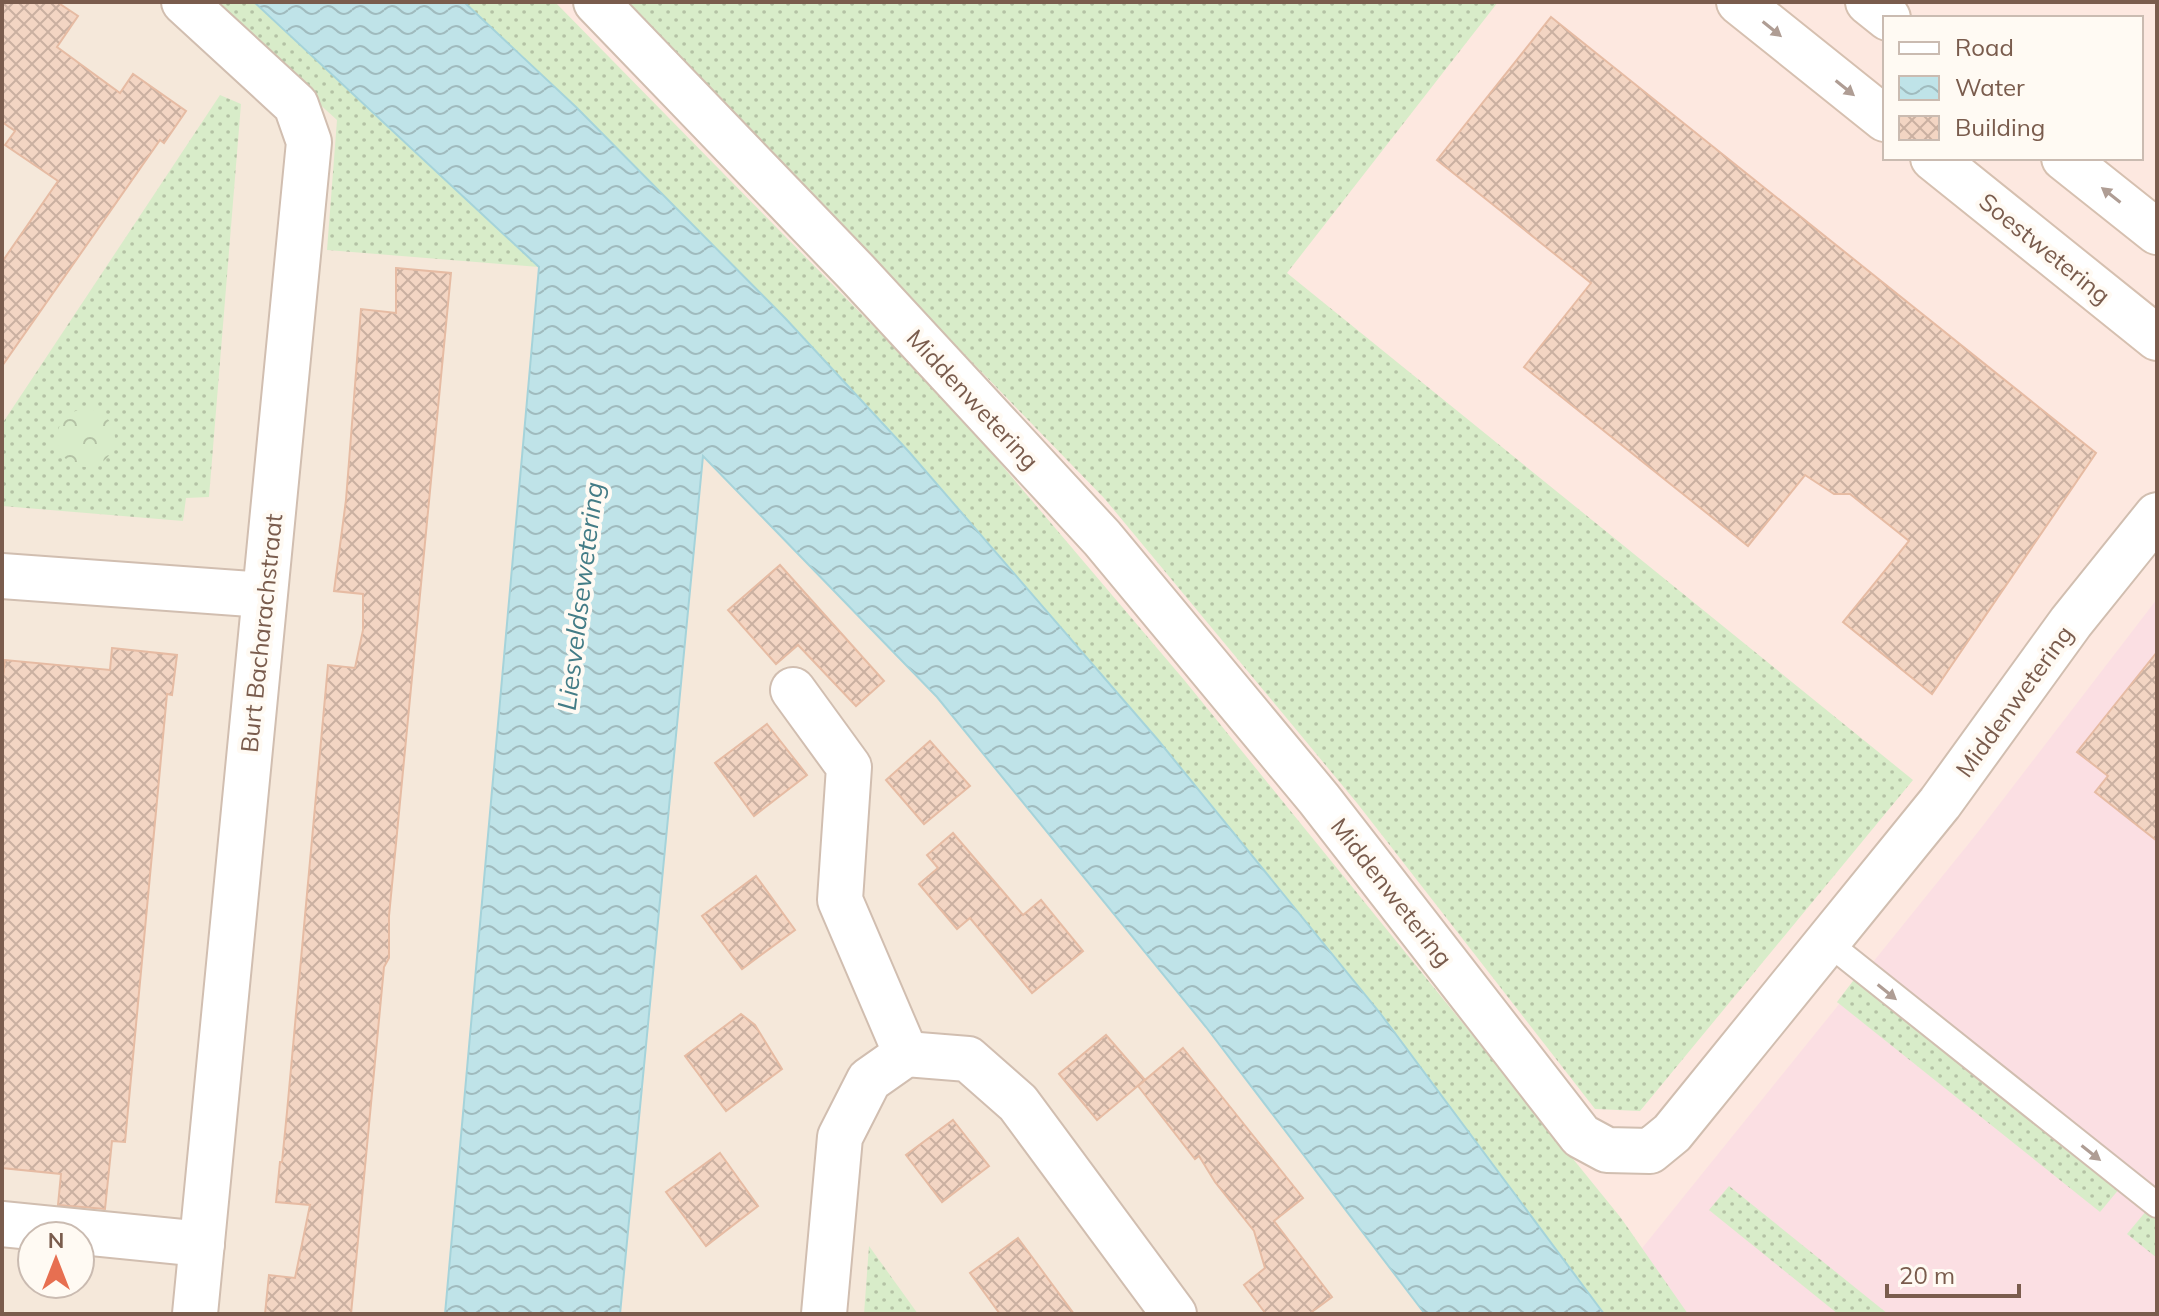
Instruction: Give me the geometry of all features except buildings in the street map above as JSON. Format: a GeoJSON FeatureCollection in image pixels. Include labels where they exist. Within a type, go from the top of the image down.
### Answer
{"type":"FeatureCollection","features":[{"type":"Feature","properties":{"kind":"street","name":"Burt Bacharachstraat"},"geometry":{"type":"LineString","coordinates":[[184,2],[296,105],[309,142],[195,1314]]}},
{"type":"Feature","properties":{"kind":"street","name":"Middenwetering"},"geometry":{"type":"LineString","coordinates":[[596,2],[856,272],[1102,538],[1319,799],[1581,1136],[1607,1150],[1650,1151],[1672,1133],[1974,759],[2071,622],[2157,515]]}},
{"type":"Feature","properties":{"kind":"street"},"geometry":{"type":"LineString","coordinates":[[1739,2],[1883,117]]}},
{"type":"Feature","properties":{"kind":"street"},"geometry":{"type":"LineString","coordinates":[[1868,2],[1886,16]]}},
{"type":"Feature","properties":{"kind":"street","name":"Soestwetering"},"geometry":{"type":"LineString","coordinates":[[1935,160],[2157,338]]}},
{"type":"Feature","properties":{"kind":"street"},"geometry":{"type":"LineString","coordinates":[[2067,160],[2157,232]]}},
{"type":"Feature","properties":{"kind":"street"},"geometry":{"type":"LineString","coordinates":[[2,576],[264,595]]}},
{"type":"Feature","properties":{"kind":"street"},"geometry":{"type":"LineString","coordinates":[[793,690],[849,767],[840,900],[906,1054]]}},
{"type":"Feature","properties":{"kind":"street"},"geometry":{"type":"LineString","coordinates":[[824,1314],[840,1137],[869,1080],[906,1054],[968,1059],[1018,1103],[1174,1314]]}},
{"type":"Feature","properties":{"kind":"street"},"geometry":{"type":"LineString","coordinates":[[2,1224],[202,1244]]}},
{"type":"Feature","properties":{"kind":"lane"},"geometry":{"type":"LineString","coordinates":[[1827,942],[2157,1205]]}},
{"type":"Feature","properties":{"kind":"shaded area"},"geometry":{"type":"Polygon","coordinates":[[[2,2],[254,2],[539,267],[445,1314],[2,1314],[2,2]]]}},
{"type":"Feature","properties":{"kind":"shaded area"},"geometry":{"type":"Polygon","coordinates":[[[396,2],[2157,2],[2157,1314],[1621,1301],[932,500],[396,2]]]}},
{"type":"Feature","properties":{"kind":"shaded area"},"geometry":{"type":"Polygon","coordinates":[[[634,326],[1460,1314],[515,1314],[634,326]]]}},
{"type":"Feature","properties":{"kind":"shaded area"},"geometry":{"type":"Polygon","coordinates":[[[2157,599],[2157,1314],[1604,1314],[1597,1304],[1978,832],[2157,599]]]}},
{"type":"Feature","properties":{"kind":"green space"},"geometry":{"type":"Polygon","coordinates":[[[207,2],[254,2],[539,267],[327,250],[337,120],[207,2]]]}},
{"type":"Feature","properties":{"kind":"green space"},"geometry":{"type":"Polygon","coordinates":[[[464,2],[555,2],[949,403],[1185,681],[1621,1218],[1688,1314],[1604,1314],[1380,1013],[1158,740],[464,2]]]}},
{"type":"Feature","properties":{"kind":"green space"},"geometry":{"type":"Polygon","coordinates":[[[622,2],[1498,2],[1287,273],[1913,780],[1640,1111],[1595,1109],[1357,803],[1104,498],[622,2]]]}},
{"type":"Feature","properties":{"kind":"green space"},"geometry":{"type":"Polygon","coordinates":[[[220,95],[241,104],[209,497],[186,498],[183,521],[2,506],[2,424],[220,95]]]}},
{"type":"Feature","properties":{"kind":"green space"},"geometry":{"type":"Polygon","coordinates":[[[86,409],[107,417],[115,438],[107,459],[86,467],[65,459],[57,438],[65,417],[86,409]]]}},
{"type":"Feature","properties":{"kind":"green space"},"geometry":{"type":"Polygon","coordinates":[[[1856,977],[2120,1188],[2100,1212],[1837,1002],[1856,977]]]}},
{"type":"Feature","properties":{"kind":"green space"},"geometry":{"type":"Polygon","coordinates":[[[1729,1186],[1888,1314],[1838,1314],[1709,1210],[1729,1186]]]}},
{"type":"Feature","properties":{"kind":"green space"},"geometry":{"type":"Polygon","coordinates":[[[2147,1210],[2157,1217],[2157,1258],[2127,1234],[2147,1210]]]}},
{"type":"Feature","properties":{"kind":"green space"},"geometry":{"type":"Polygon","coordinates":[[[869,1246],[918,1314],[864,1314],[869,1246]]]}},
{"type":"Feature","properties":{"kind":"water","name":"Liesveldsewetering"},"geometry":{"type":"Polygon","coordinates":[[[254,2],[464,2],[576,107],[786,319],[910,453],[1158,740],[1380,1013],[1604,1314],[1425,1314],[1206,1027],[937,697],[703,456],[620,1314],[445,1314],[539,267],[254,2]]]}}]}
